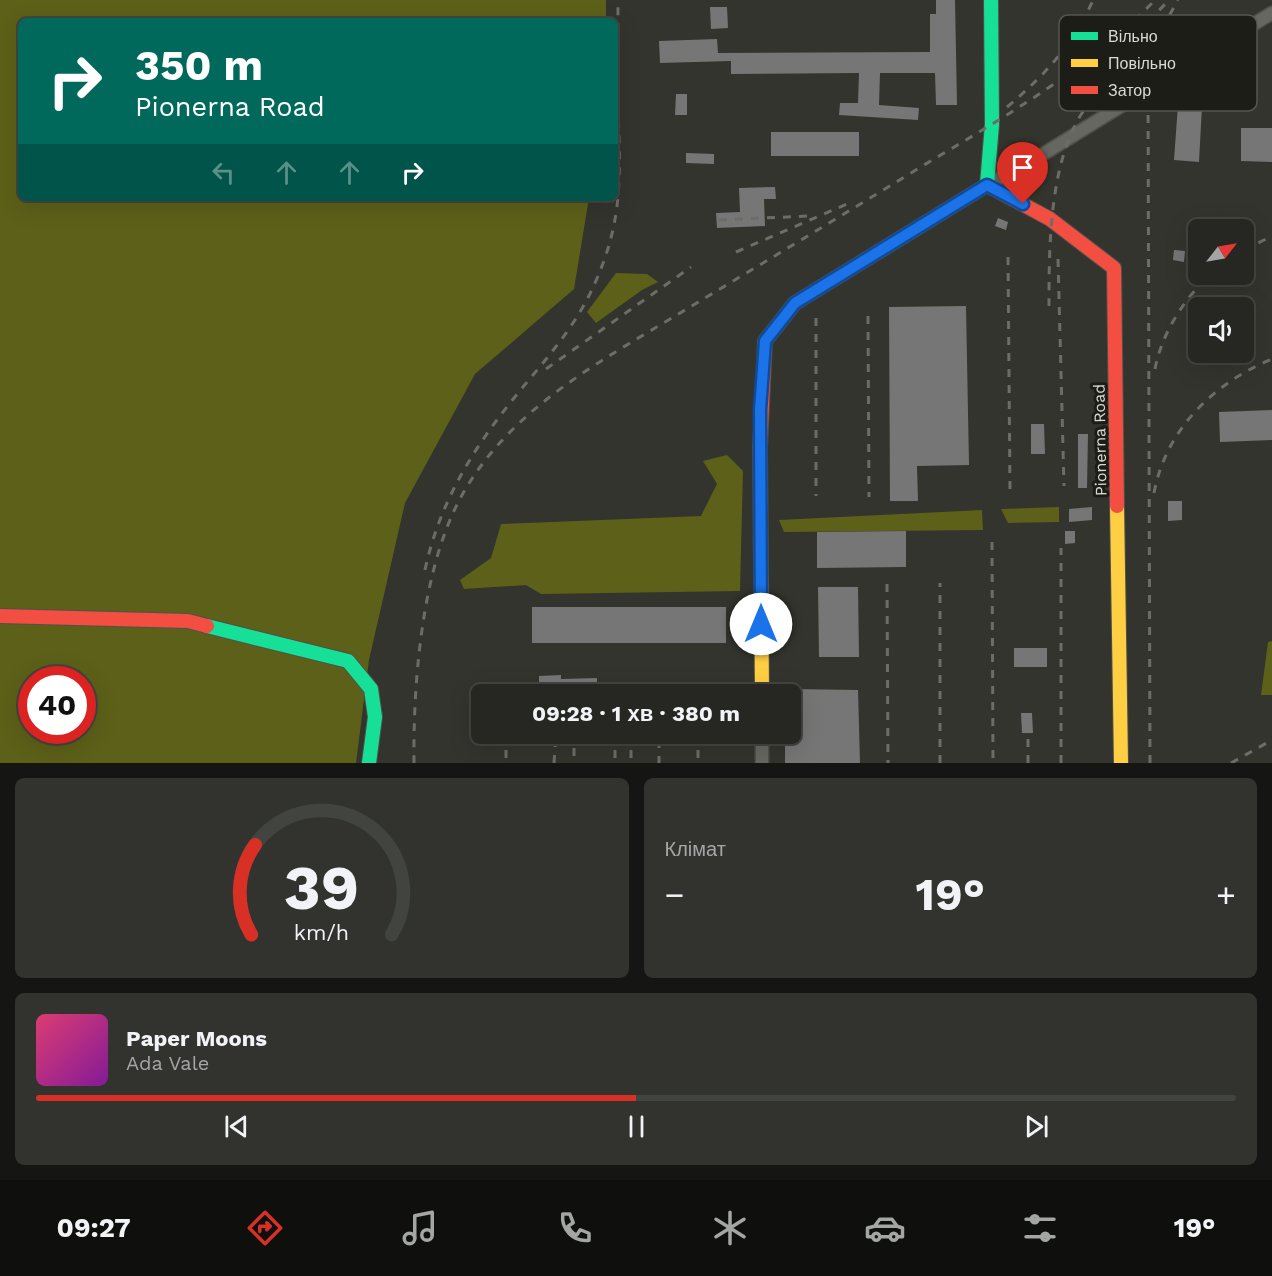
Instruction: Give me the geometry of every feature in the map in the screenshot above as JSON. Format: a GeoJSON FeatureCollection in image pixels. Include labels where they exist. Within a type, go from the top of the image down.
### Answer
{"type":"FeatureCollection","features":[{"type":"Feature","properties":{"kind":"street"},"geometry":{"type":"LineString","coordinates":[[987,185],[992,124],[991,0]]}},
{"type":"Feature","properties":{"kind":"street"},"geometry":{"type":"LineString","coordinates":[[1257,22],[1272,13]]}},
{"type":"Feature","properties":{"kind":"street"},"geometry":{"type":"LineString","coordinates":[[762,684],[760,410],[765,341],[795,303],[1113,111]]}},
{"type":"Feature","properties":{"kind":"street","name":"Pionerna Road"},"geometry":{"type":"LineString","coordinates":[[987,185],[1050,219],[1114,268],[1121,763]]}},
{"type":"Feature","properties":{"kind":"street"},"geometry":{"type":"LineString","coordinates":[[0,616],[188,621],[348,661],[371,689],[375,717],[369,763]]}},
{"type":"Feature","properties":{"kind":"street"},"geometry":{"type":"LineString","coordinates":[[762,744],[762,763]]}},
{"type":"Feature","properties":{"kind":"shaded area"},"geometry":{"type":"Polygon","coordinates":[[[0,0],[606,0],[606,18],[18,18],[18,201],[589,201],[574,289],[475,374],[405,503],[369,660],[356,763],[0,763],[0,0]]]}},
{"type":"Feature","properties":{"kind":"shaded area"},"geometry":{"type":"Polygon","coordinates":[[[616,273],[647,274],[658,282],[642,290],[596,323],[587,312],[616,273]]]}},
{"type":"Feature","properties":{"kind":"shaded area"},"geometry":{"type":"Polygon","coordinates":[[[727,455],[743,471],[740,591],[541,594],[526,585],[464,589],[460,580],[491,558],[501,524],[701,516],[717,484],[703,461],[727,455]]]}},
{"type":"Feature","properties":{"kind":"shaded area"},"geometry":{"type":"Polygon","coordinates":[[[1059,507],[1059,522],[1008,523],[1001,509],[1059,507]]]}},
{"type":"Feature","properties":{"kind":"shaded area"},"geometry":{"type":"Polygon","coordinates":[[[982,510],[983,530],[784,532],[779,520],[982,510]]]}},
{"type":"Feature","properties":{"kind":"shaded area"},"geometry":{"type":"Polygon","coordinates":[[[1272,641],[1272,695],[1261,695],[1268,642],[1272,641]]]}},
{"type":"Feature","properties":{"kind":"building"},"geometry":{"type":"Polygon","coordinates":[[[936,0],[955,0],[957,105],[936,105],[935,73],[880,73],[879,105],[919,108],[918,120],[839,115],[840,103],[858,103],[859,73],[731,74],[731,61],[660,63],[659,41],[717,39],[718,53],[930,52],[930,14],[936,14],[936,0]]]}},
{"type":"Feature","properties":{"kind":"building"},"geometry":{"type":"Polygon","coordinates":[[[710,7],[727,7],[728,28],[711,29],[710,7]]]}},
{"type":"Feature","properties":{"kind":"building"},"geometry":{"type":"Polygon","coordinates":[[[676,94],[687,94],[687,115],[675,115],[676,94]]]}},
{"type":"Feature","properties":{"kind":"building"},"geometry":{"type":"Polygon","coordinates":[[[1178,111],[1202,111],[1199,162],[1174,160],[1178,111]]]}},
{"type":"Feature","properties":{"kind":"building"},"geometry":{"type":"Polygon","coordinates":[[[1241,128],[1272,128],[1272,162],[1241,161],[1241,128]]]}},
{"type":"Feature","properties":{"kind":"building"},"geometry":{"type":"Polygon","coordinates":[[[771,132],[859,132],[859,156],[771,156],[771,132]]]}},
{"type":"Feature","properties":{"kind":"building"},"geometry":{"type":"Polygon","coordinates":[[[686,153],[714,154],[714,164],[686,163],[686,153]]]}},
{"type":"Feature","properties":{"kind":"building"},"geometry":{"type":"Polygon","coordinates":[[[775,187],[776,199],[764,199],[765,226],[717,228],[716,213],[740,212],[739,188],[775,187]]]}},
{"type":"Feature","properties":{"kind":"building"},"geometry":{"type":"Polygon","coordinates":[[[998,218],[1008,222],[1006,230],[995,226],[998,218]]]}},
{"type":"Feature","properties":{"kind":"building"},"geometry":{"type":"Polygon","coordinates":[[[1174,250],[1185,251],[1184,262],[1173,260],[1174,250]]]}},
{"type":"Feature","properties":{"kind":"building"},"geometry":{"type":"Polygon","coordinates":[[[966,306],[969,465],[917,466],[918,501],[890,501],[889,307],[966,306]]]}},
{"type":"Feature","properties":{"kind":"building"},"geometry":{"type":"Polygon","coordinates":[[[1272,410],[1272,440],[1220,442],[1219,412],[1272,410]]]}},
{"type":"Feature","properties":{"kind":"building"},"geometry":{"type":"Polygon","coordinates":[[[1031,424],[1044,424],[1045,454],[1031,454],[1031,424]]]}},
{"type":"Feature","properties":{"kind":"building"},"geometry":{"type":"Polygon","coordinates":[[[1078,434],[1088,434],[1087,488],[1078,488],[1078,434]]]}},
{"type":"Feature","properties":{"kind":"building"},"geometry":{"type":"Polygon","coordinates":[[[1168,501],[1182,501],[1182,520],[1168,521],[1168,501]]]}},
{"type":"Feature","properties":{"kind":"building"},"geometry":{"type":"Polygon","coordinates":[[[1092,507],[1092,520],[1069,522],[1069,509],[1092,507]]]}},
{"type":"Feature","properties":{"kind":"building"},"geometry":{"type":"Polygon","coordinates":[[[906,531],[906,567],[817,568],[817,532],[906,531]]]}},
{"type":"Feature","properties":{"kind":"building"},"geometry":{"type":"Polygon","coordinates":[[[1065,531],[1075,531],[1075,543],[1065,544],[1065,531]]]}},
{"type":"Feature","properties":{"kind":"building"},"geometry":{"type":"Polygon","coordinates":[[[818,587],[858,587],[859,657],[819,657],[818,587]]]}},
{"type":"Feature","properties":{"kind":"building"},"geometry":{"type":"Polygon","coordinates":[[[532,607],[726,607],[726,643],[532,643],[532,607]]]}},
{"type":"Feature","properties":{"kind":"building"},"geometry":{"type":"Polygon","coordinates":[[[1014,648],[1047,648],[1047,667],[1014,667],[1014,648]]]}},
{"type":"Feature","properties":{"kind":"building"},"geometry":{"type":"Polygon","coordinates":[[[561,675],[561,679],[597,678],[597,684],[539,684],[539,676],[561,675]]]}},
{"type":"Feature","properties":{"kind":"building"},"geometry":{"type":"Polygon","coordinates":[[[801,689],[858,690],[860,763],[785,763],[785,744],[801,744],[801,689]]]}},
{"type":"Feature","properties":{"kind":"building"},"geometry":{"type":"Polygon","coordinates":[[[1021,713],[1032,713],[1033,733],[1022,733],[1021,713]]]}},
{"type":"Feature","properties":{"kind":"railway"},"geometry":{"type":"LineString","coordinates":[[618,0],[618,18]]}},
{"type":"Feature","properties":{"kind":"railway"},"geometry":{"type":"LineString","coordinates":[[1086,15],[1093,0]]}},
{"type":"Feature","properties":{"kind":"railway"},"geometry":{"type":"LineString","coordinates":[[1139,15],[1155,0]]}},
{"type":"Feature","properties":{"kind":"railway"},"geometry":{"type":"LineString","coordinates":[[1155,15],[1169,0]]}},
{"type":"Feature","properties":{"kind":"railway"},"geometry":{"type":"LineString","coordinates":[[1170,15],[1178,0]]}},
{"type":"Feature","properties":{"kind":"railway"},"geometry":{"type":"LineString","coordinates":[[618,18],[618,79]]}},
{"type":"Feature","properties":{"kind":"railway"},"geometry":{"type":"LineString","coordinates":[[1007,107],[1033,84],[1059,55]]}},
{"type":"Feature","properties":{"kind":"railway"},"geometry":{"type":"LineString","coordinates":[[618,79],[618,195]]}},
{"type":"Feature","properties":{"kind":"railway"},"geometry":{"type":"LineString","coordinates":[[414,763],[415,697],[422,626],[437,557],[461,497],[482,465],[506,436],[562,387],[593,366],[985,128],[1059,80]]}},
{"type":"Feature","properties":{"kind":"railway"},"geometry":{"type":"LineString","coordinates":[[1049,306],[1051,230],[1058,175],[1074,126],[1084,111]]}},
{"type":"Feature","properties":{"kind":"railway"},"geometry":{"type":"LineString","coordinates":[[1148,111],[1150,763]]}},
{"type":"Feature","properties":{"kind":"railway"},"geometry":{"type":"LineString","coordinates":[[425,570],[448,500],[471,458],[499,418],[569,329],[587,299],[611,237],[617,201]]}},
{"type":"Feature","properties":{"kind":"railway"},"geometry":{"type":"LineString","coordinates":[[736,252],[847,204]]}},
{"type":"Feature","properties":{"kind":"railway"},"geometry":{"type":"LineString","coordinates":[[719,220],[809,216]]}},
{"type":"Feature","properties":{"kind":"railway"},"geometry":{"type":"LineString","coordinates":[[1254,245],[1272,236]]}},
{"type":"Feature","properties":{"kind":"railway"},"geometry":{"type":"LineString","coordinates":[[1008,257],[1010,491]]}},
{"type":"Feature","properties":{"kind":"railway"},"geometry":{"type":"LineString","coordinates":[[1058,259],[1064,486]]}},
{"type":"Feature","properties":{"kind":"railway"},"geometry":{"type":"LineString","coordinates":[[546,369],[691,267]]}},
{"type":"Feature","properties":{"kind":"railway"},"geometry":{"type":"LineString","coordinates":[[1155,369],[1169,330],[1184,305],[1200,285]]}},
{"type":"Feature","properties":{"kind":"railway"},"geometry":{"type":"LineString","coordinates":[[868,316],[869,497]]}},
{"type":"Feature","properties":{"kind":"railway"},"geometry":{"type":"LineString","coordinates":[[816,318],[816,496]]}},
{"type":"Feature","properties":{"kind":"railway"},"geometry":{"type":"LineString","coordinates":[[1154,493],[1169,448],[1196,411],[1231,381],[1272,359]]}},
{"type":"Feature","properties":{"kind":"railway"},"geometry":{"type":"LineString","coordinates":[[992,542],[993,763]]}},
{"type":"Feature","properties":{"kind":"railway"},"geometry":{"type":"LineString","coordinates":[[1061,548],[1061,763]]}},
{"type":"Feature","properties":{"kind":"railway"},"geometry":{"type":"LineString","coordinates":[[940,583],[940,763]]}},
{"type":"Feature","properties":{"kind":"railway"},"geometry":{"type":"LineString","coordinates":[[887,584],[888,763]]}},
{"type":"Feature","properties":{"kind":"railway"},"geometry":{"type":"LineString","coordinates":[[1028,735],[1028,763]]}},
{"type":"Feature","properties":{"kind":"railway"},"geometry":{"type":"LineString","coordinates":[[1231,763],[1272,740]]}},
{"type":"Feature","properties":{"kind":"railway"},"geometry":{"type":"LineString","coordinates":[[506,744],[506,763]]}},
{"type":"Feature","properties":{"kind":"railway"},"geometry":{"type":"LineString","coordinates":[[554,763],[555,744]]}},
{"type":"Feature","properties":{"kind":"railway"},"geometry":{"type":"LineString","coordinates":[[615,744],[615,763]]}},
{"type":"Feature","properties":{"kind":"railway"},"geometry":{"type":"LineString","coordinates":[[631,744],[631,763]]}},
{"type":"Feature","properties":{"kind":"railway"},"geometry":{"type":"LineString","coordinates":[[659,744],[659,763]]}},
{"type":"Feature","properties":{"kind":"railway"},"geometry":{"type":"LineString","coordinates":[[698,744],[698,763]]}},
{"type":"Feature","properties":{"kind":"railway"},"geometry":{"type":"LineString","coordinates":[[574,748],[574,763]]}},
{"type":"Feature","properties":{"kind":"traffic: fast"},"geometry":{"type":"LineString","coordinates":[[878,252],[987,185],[992,124],[991,0]]}},
{"type":"Feature","properties":{"kind":"traffic: fast"},"geometry":{"type":"LineString","coordinates":[[207,626],[348,661],[371,689],[375,717],[369,763]]}},
{"type":"Feature","properties":{"kind":"traffic: slow"},"geometry":{"type":"LineString","coordinates":[[760,448],[762,684]]}},
{"type":"Feature","properties":{"kind":"traffic: slow"},"geometry":{"type":"LineString","coordinates":[[1117,506],[1121,763]]}},
{"type":"Feature","properties":{"kind":"traffic: jam"},"geometry":{"type":"LineString","coordinates":[[987,185],[1050,219],[1114,268],[1117,506]]}},
{"type":"Feature","properties":{"kind":"traffic: jam"},"geometry":{"type":"LineString","coordinates":[[760,448],[765,341],[795,303],[878,252]]}},
{"type":"Feature","properties":{"kind":"traffic: jam"},"geometry":{"type":"LineString","coordinates":[[0,616],[188,621],[207,626]]}},
{"type":"Feature","properties":{"kind":"route"},"geometry":{"type":"LineString","coordinates":[[761,624],[760,410],[765,341],[795,303],[987,185],[1023,204]]}}]}
